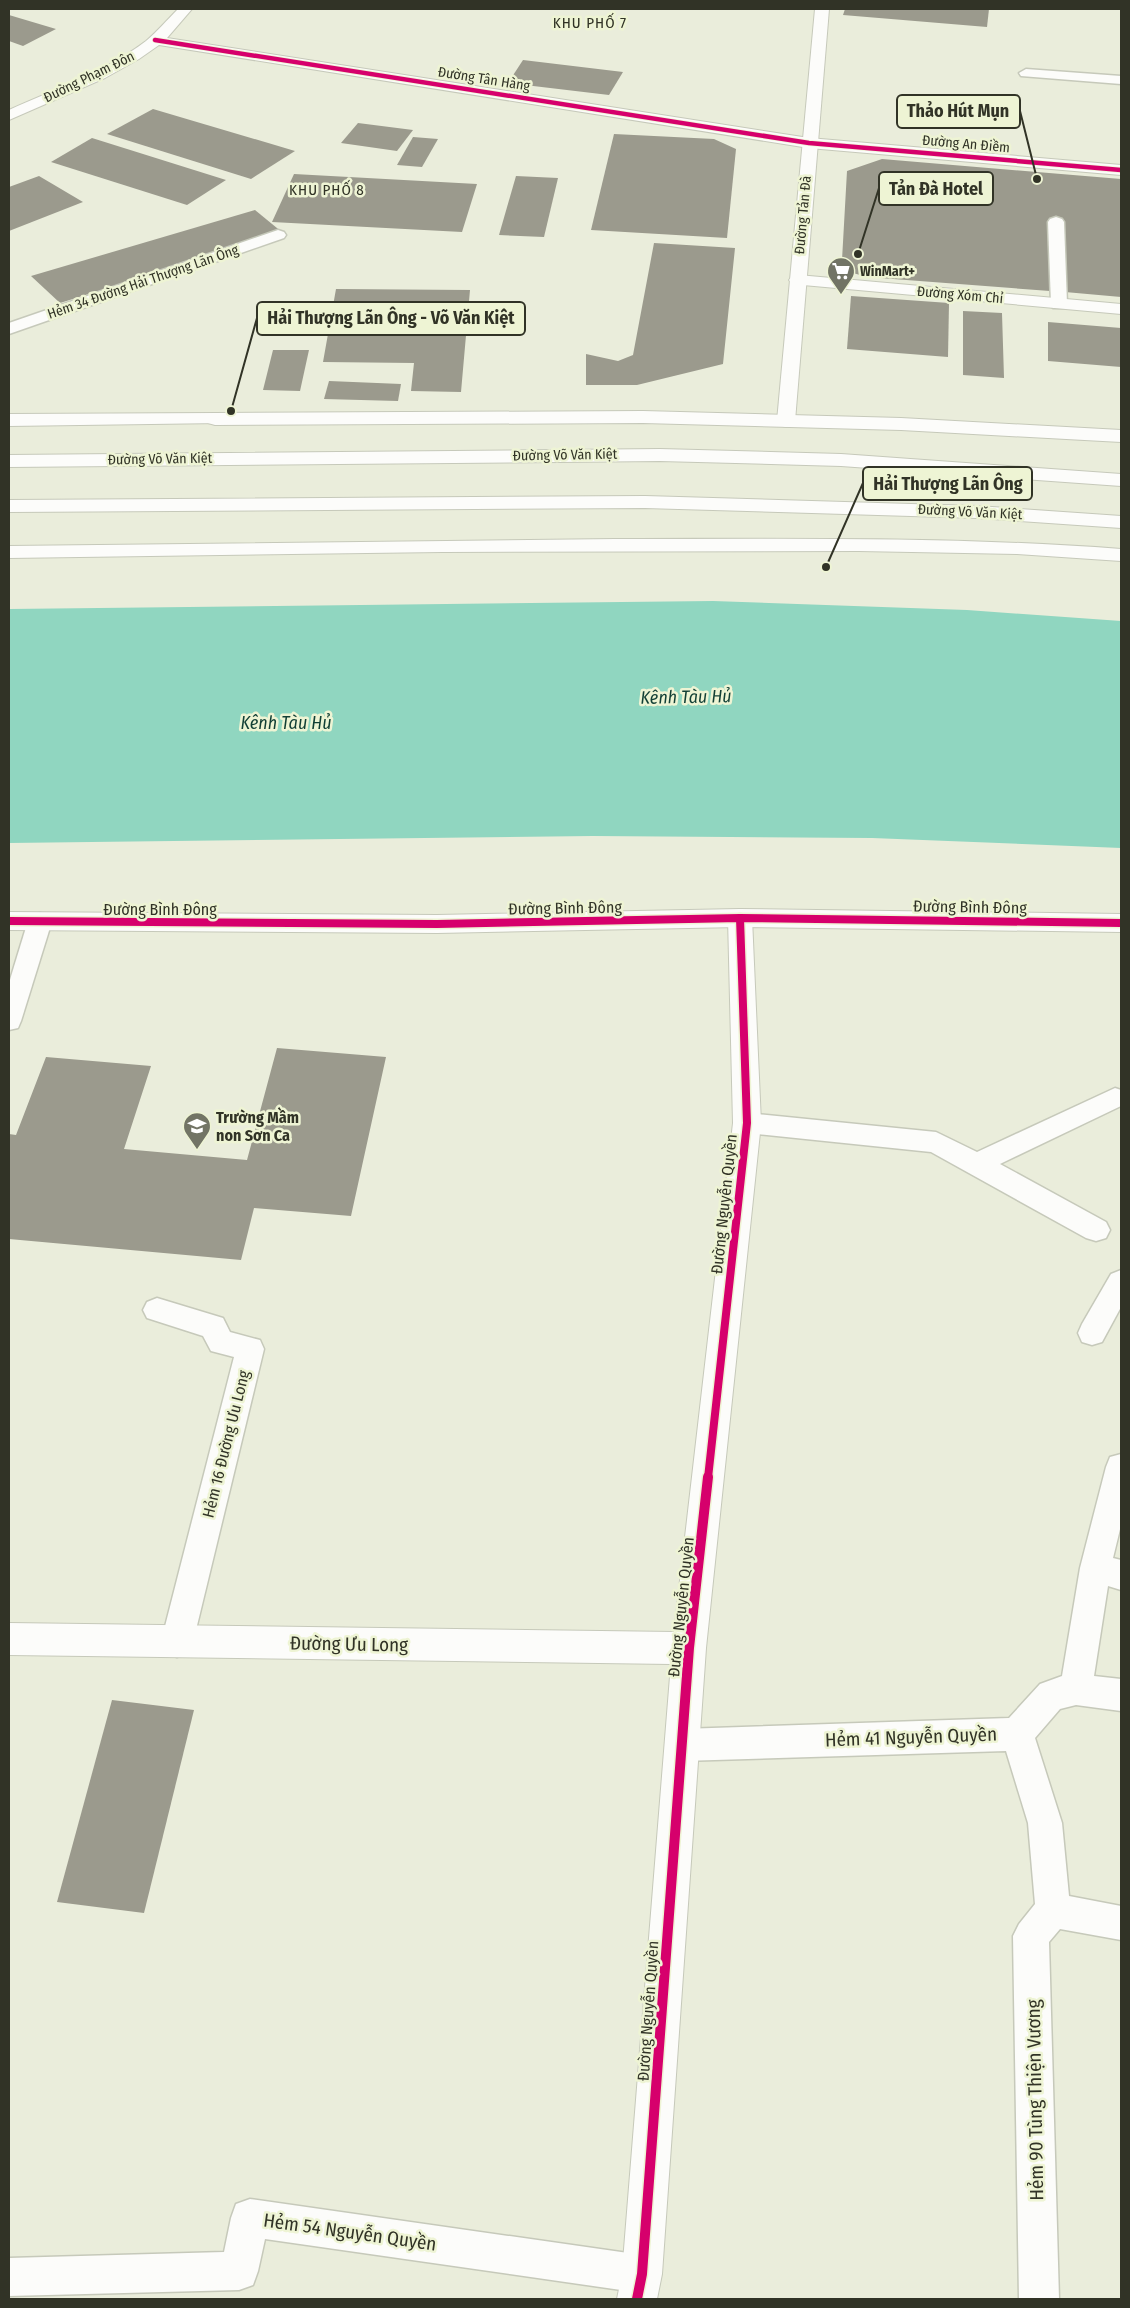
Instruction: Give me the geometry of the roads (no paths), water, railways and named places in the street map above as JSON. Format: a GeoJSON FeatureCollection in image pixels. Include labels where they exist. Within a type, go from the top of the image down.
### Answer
{"type":"FeatureCollection","features":[{"type":"Feature","properties":{"kind":"main road","name":"Đường Phạm Đôn"},"geometry":{"type":"LineString","coordinates":[[9,116],[118,66],[155,40],[185,9]]}},
{"type":"Feature","properties":{"kind":"main road","name":"Đường Tản Đà"},"geometry":{"type":"LineString","coordinates":[[786,421],[822,9]]}},
{"type":"Feature","properties":{"kind":"main road","name":"Đường Tân Hàng"},"geometry":{"type":"LineString","coordinates":[[155,40],[809,143]]}},
{"type":"Feature","properties":{"kind":"main road","name":"Đường An Điềm"},"geometry":{"type":"LineString","coordinates":[[809,143],[1121,170]]}},
{"type":"Feature","properties":{"kind":"main road","name":"Đường Xóm Chỉ"},"geometry":{"type":"LineString","coordinates":[[798,280],[1121,309]]}},
{"type":"Feature","properties":{"kind":"main road"},"geometry":{"type":"LineString","coordinates":[[9,412],[38,420]]}},
{"type":"Feature","properties":{"kind":"main road"},"geometry":{"type":"LineString","coordinates":[[9,420],[643,416],[1121,436]]}},
{"type":"Feature","properties":{"kind":"main road","name":"Đường Võ Văn Kiệt"},"geometry":{"type":"LineString","coordinates":[[9,461],[660,454],[841,460],[1121,480]]}},
{"type":"Feature","properties":{"kind":"main road","name":"Đường Võ Văn Kiệt"},"geometry":{"type":"LineString","coordinates":[[9,506],[645,502],[976,512],[1121,522]]}},
{"type":"Feature","properties":{"kind":"main road","name":"Đường Võ Văn Kiệt"},"geometry":{"type":"LineString","coordinates":[[9,552],[481,544],[897,545],[1050,548],[1121,554]]}},
{"type":"Feature","properties":{"kind":"main road","name":"Đường Bình Đông"},"geometry":{"type":"LineString","coordinates":[[9,921],[436,924],[740,918],[1121,923]]}},
{"type":"Feature","properties":{"kind":"main road","name":"Đường Nguyễn Quyền"},"geometry":{"type":"LineString","coordinates":[[640,2287],[689,1648],[747,1123],[740,918]]}},
{"type":"Feature","properties":{"kind":"main road","name":"Đường Ưu Long"},"geometry":{"type":"LineString","coordinates":[[9,1639],[689,1648]]}},
{"type":"Feature","properties":{"kind":"lane"},"geometry":{"type":"LineString","coordinates":[[1026,73],[1121,80]]}},
{"type":"Feature","properties":{"kind":"lane"},"geometry":{"type":"LineString","coordinates":[[1056,222],[1059,304]]}},
{"type":"Feature","properties":{"kind":"lane","name":"Hẻm 34 Đường Hải Thượng Lãn Ông"},"geometry":{"type":"LineString","coordinates":[[9,328],[278,235]]}},
{"type":"Feature","properties":{"kind":"lane"},"geometry":{"type":"LineString","coordinates":[[9,1021],[40,921]]}},
{"type":"Feature","properties":{"kind":"lane"},"geometry":{"type":"LineString","coordinates":[[976,1164],[1116,1098]]}},
{"type":"Feature","properties":{"kind":"lane"},"geometry":{"type":"LineString","coordinates":[[747,1123],[936,1142],[1096,1230]]}},
{"type":"Feature","properties":{"kind":"lane"},"geometry":{"type":"LineString","coordinates":[[1092,1333],[1121,1282]]}},
{"type":"Feature","properties":{"kind":"lane","name":"Hẻm 16 Đường Ưu Long"},"geometry":{"type":"LineString","coordinates":[[157,1310],[213,1327],[221,1342],[250,1349],[177,1642]]}},
{"type":"Feature","properties":{"kind":"lane"},"geometry":{"type":"LineString","coordinates":[[1076,1689],[1108,1571],[1120,1467]]}},
{"type":"Feature","properties":{"kind":"lane","name":"Hẻm 41 Nguyễn Quyền"},"geometry":{"type":"LineString","coordinates":[[682,1745],[1017,1734],[1051,1695],[1076,1689],[1121,1695]]}},
{"type":"Feature","properties":{"kind":"lane"},"geometry":{"type":"LineString","coordinates":[[1017,1734],[1045,1823],[1053,1910],[1121,1923]]}},
{"type":"Feature","properties":{"kind":"lane","name":"Hẻm 90 Tùng Thiện Vương"},"geometry":{"type":"LineString","coordinates":[[1039,2299],[1031,1936],[1053,1910]]}},
{"type":"Feature","properties":{"kind":"lane","name":"Hẻm 54 Nguyễn Quyền"},"geometry":{"type":"LineString","coordinates":[[9,2277],[239,2271],[250,2218],[640,2287]]}},
{"type":"Feature","properties":{"kind":"water","name":"Kênh Tàu Hủ"},"geometry":{"type":"Polygon","coordinates":[[[713,601],[967,610],[1121,621],[1121,848],[872,838],[593,836],[9,843],[9,609],[713,601]]]}},
{"type":"Feature","properties":{"kind":"place","name":"Thảo Hút Mụn"},"geometry":{"type":"Point","coordinates":[1037,179]}},
{"type":"Feature","properties":{"kind":"place","name":"Tản Đà Hotel"},"geometry":{"type":"Point","coordinates":[858,254]}},
{"type":"Feature","properties":{"kind":"place","name":"WinMart+"},"geometry":{"type":"Point","coordinates":[841,295]}},
{"type":"Feature","properties":{"kind":"place","name":"Hải Thượng Lãn Ông - Võ Văn Kiệt"},"geometry":{"type":"Point","coordinates":[231,411]}},
{"type":"Feature","properties":{"kind":"place","name":"Hải Thượng Lãn Ông"},"geometry":{"type":"Point","coordinates":[826,567]}},
{"type":"Feature","properties":{"kind":"place","name":"Trường Mầm non Sơn Ca"},"geometry":{"type":"Point","coordinates":[197,1150]}},
{"type":"Feature","properties":{"kind":"district","name":"KHU PHỐ 7"},"geometry":{"type":"Point","coordinates":[590,23]}},
{"type":"Feature","properties":{"kind":"district","name":"KHU PHỐ 8"},"geometry":{"type":"Point","coordinates":[327,190]}}]}
